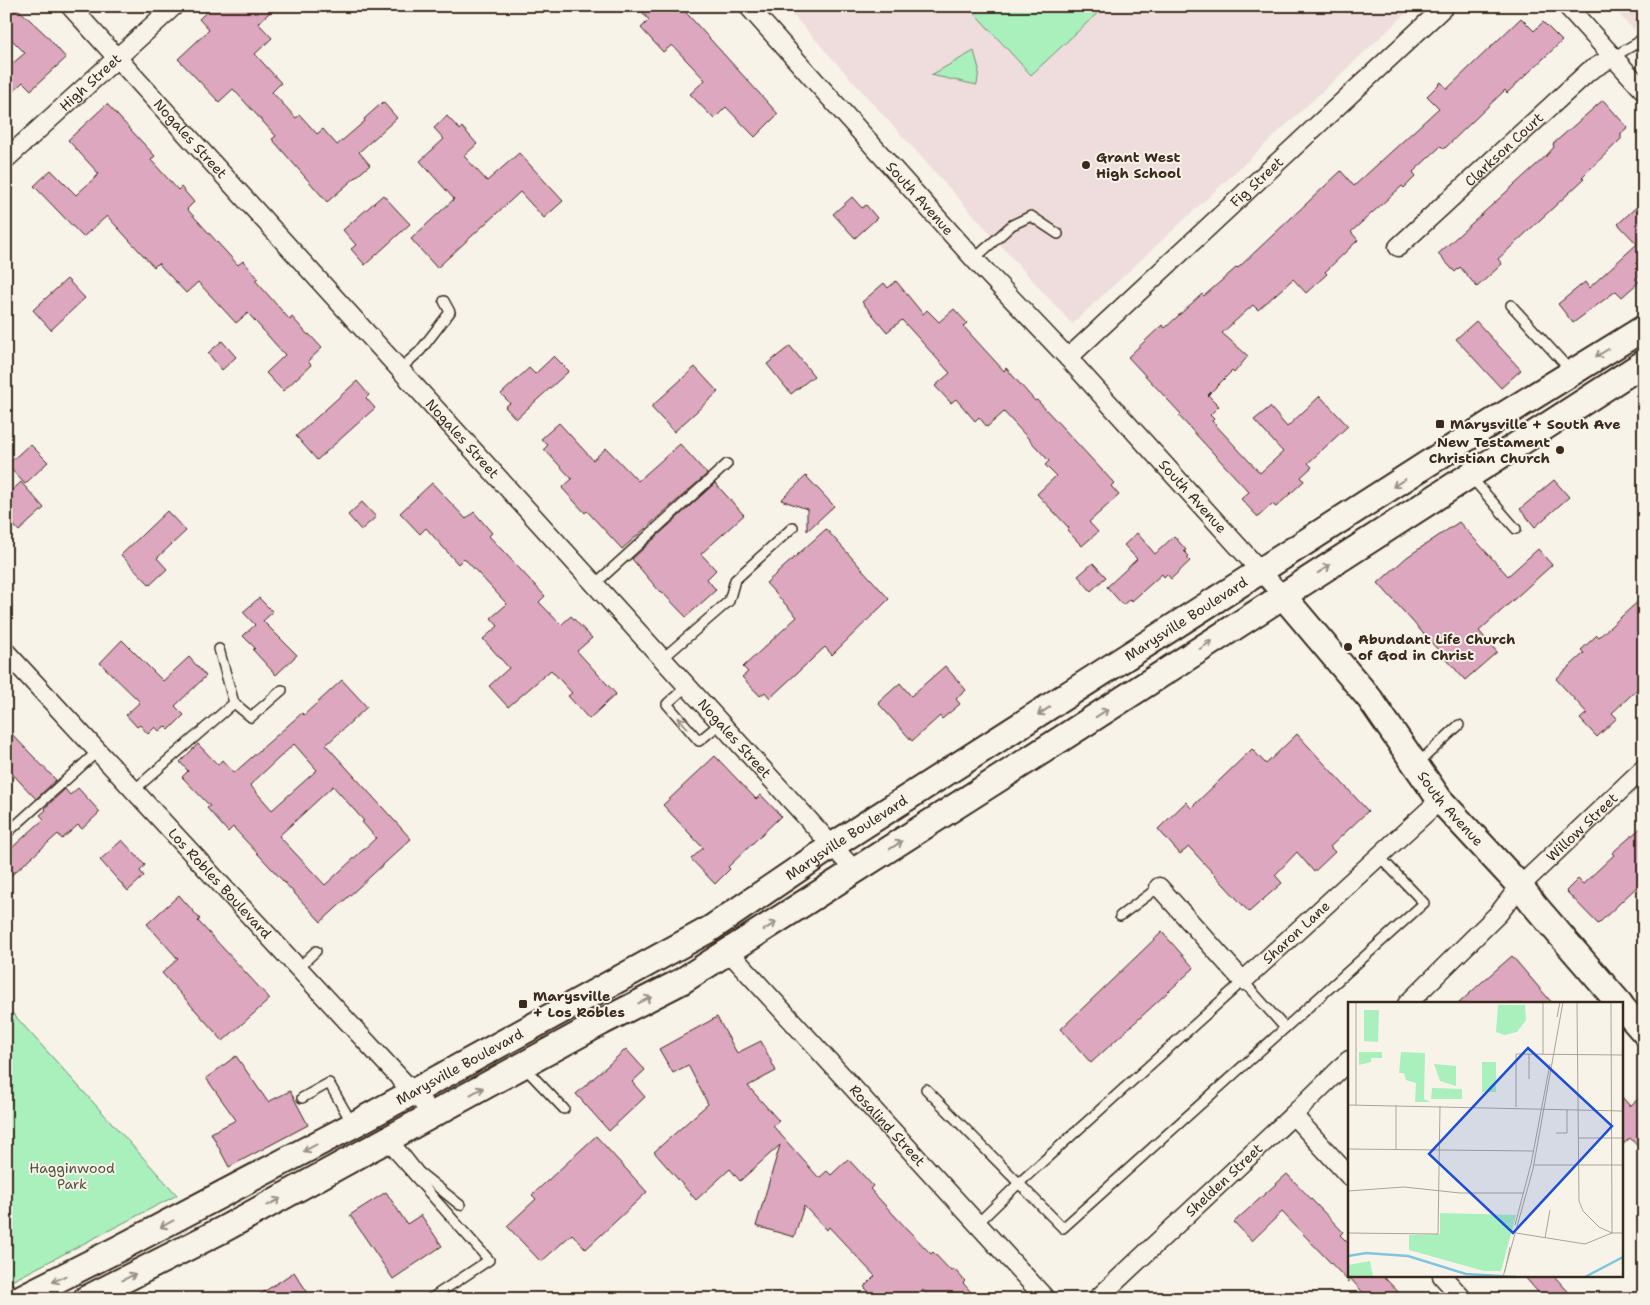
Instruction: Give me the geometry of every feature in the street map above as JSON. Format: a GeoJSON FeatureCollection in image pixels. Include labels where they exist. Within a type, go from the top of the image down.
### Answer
{"type":"FeatureCollection","features":[{"type":"Feature","properties":{"kind":"main road","name":"Marysville Boulevard"},"geometry":{"type":"LineString","coordinates":[[19,1299],[118,1250],[353,1125],[710,929],[832,846],[1572,372],[1644,328]]}},
{"type":"Feature","properties":{"kind":"main road"},"geometry":{"type":"LineString","coordinates":[[86,1299],[222,1230],[682,981],[1061,740],[1644,363]]}},
{"type":"Feature","properties":{"kind":"main road","name":"South Avenue"},"geometry":{"type":"LineString","coordinates":[[1283,596],[1370,699],[1440,800],[1520,886],[1617,1002]]}},
{"type":"Feature","properties":{"kind":"main road"},"geometry":{"type":"LineString","coordinates":[[1061,740],[1063,724],[1076,708],[1115,679],[1119,672],[1119,663]]}},
{"type":"Feature","properties":{"kind":"main road"},"geometry":{"type":"LineString","coordinates":[[963,763],[982,765],[990,763],[1009,752],[1045,737],[1061,740]]}},
{"type":"Feature","properties":{"kind":"main road"},"geometry":{"type":"LineString","coordinates":[[710,929],[729,952]]}},
{"type":"Feature","properties":{"kind":"main road","name":"South Avenue"},"geometry":{"type":"LineString","coordinates":[[1622,1007],[1643,1029]]}},
{"type":"Feature","properties":{"kind":"street","name":"Nogales Street"},"geometry":{"type":"LineString","coordinates":[[70,6],[855,871]]}},
{"type":"Feature","properties":{"kind":"street","name":"High Street"},"geometry":{"type":"LineString","coordinates":[[6,159],[174,6]]}},
{"type":"Feature","properties":{"kind":"street","name":"South Avenue"},"geometry":{"type":"LineString","coordinates":[[748,6],[974,259],[1068,358],[1283,596]]}},
{"type":"Feature","properties":{"kind":"street","name":"Fig Street"},"geometry":{"type":"LineString","coordinates":[[1068,358],[1445,6]]}},
{"type":"Feature","properties":{"kind":"street"},"geometry":{"type":"LineString","coordinates":[[1567,6],[1644,91]]}},
{"type":"Feature","properties":{"kind":"street","name":"Clarkson Court"},"geometry":{"type":"LineString","coordinates":[[1398,247],[1589,71],[1613,57]]}},
{"type":"Feature","properties":{"kind":"street","name":"Los Robles Boulevard"},"geometry":{"type":"LineString","coordinates":[[6,652],[434,1115]]}},
{"type":"Feature","properties":{"kind":"street","name":"Willow Street"},"geometry":{"type":"LineString","coordinates":[[1520,886],[1644,768]]}},
{"type":"Feature","properties":{"kind":"street","name":"Sharon Lane"},"geometry":{"type":"LineString","coordinates":[[1243,980],[1440,800]]}},
{"type":"Feature","properties":{"kind":"street"},"geometry":{"type":"LineString","coordinates":[[1409,1002],[1499,913],[1520,886]]}},
{"type":"Feature","properties":{"kind":"street"},"geometry":{"type":"LineString","coordinates":[[1158,888],[1243,980]]}},
{"type":"Feature","properties":{"kind":"street","name":"Rosalind Street"},"geometry":{"type":"LineString","coordinates":[[729,952],[1046,1299]]}},
{"type":"Feature","properties":{"kind":"street","name":"Shelden Street"},"geometry":{"type":"LineString","coordinates":[[1097,1299],[1348,1061]]}},
{"type":"Feature","properties":{"kind":"street"},"geometry":{"type":"LineString","coordinates":[[1293,1115],[1348,1175]]}},
{"type":"Feature","properties":{"kind":"street"},"geometry":{"type":"LineString","coordinates":[[1444,1278],[1463,1299]]}},
{"type":"Feature","properties":{"kind":"lane"},"geometry":{"type":"LineString","coordinates":[[1613,57],[1637,43],[1644,36]]}},
{"type":"Feature","properties":{"kind":"lane"},"geometry":{"type":"LineString","coordinates":[[974,259],[1012,225],[1031,216],[1058,234]]}},
{"type":"Feature","properties":{"kind":"lane"},"geometry":{"type":"LineString","coordinates":[[400,369],[420,351],[450,312],[444,301]]}},
{"type":"Feature","properties":{"kind":"lane"},"geometry":{"type":"LineString","coordinates":[[1511,305],[1572,372]]}},
{"type":"Feature","properties":{"kind":"lane"},"geometry":{"type":"LineString","coordinates":[[595,584],[727,464]]}},
{"type":"Feature","properties":{"kind":"lane"},"geometry":{"type":"LineString","coordinates":[[1470,476],[1516,530]]}},
{"type":"Feature","properties":{"kind":"lane"},"geometry":{"type":"LineString","coordinates":[[662,659],[729,600],[735,580],[793,527]]}},
{"type":"Feature","properties":{"kind":"lane"},"geometry":{"type":"LineString","coordinates":[[219,649],[234,703],[251,717],[282,690]]}},
{"type":"Feature","properties":{"kind":"lane"},"geometry":{"type":"LineString","coordinates":[[687,686],[667,704],[699,741],[720,723]]}},
{"type":"Feature","properties":{"kind":"lane"},"geometry":{"type":"LineString","coordinates":[[134,790],[234,703]]}},
{"type":"Feature","properties":{"kind":"lane"},"geometry":{"type":"LineString","coordinates":[[1416,765],[1459,725]]}},
{"type":"Feature","properties":{"kind":"lane"},"geometry":{"type":"LineString","coordinates":[[6,834],[98,751]]}},
{"type":"Feature","properties":{"kind":"lane"},"geometry":{"type":"LineString","coordinates":[[926,1089],[1063,1228],[1424,903],[1379,856]]}},
{"type":"Feature","properties":{"kind":"lane"},"geometry":{"type":"LineString","coordinates":[[1120,916],[1158,888]]}},
{"type":"Feature","properties":{"kind":"lane"},"geometry":{"type":"LineString","coordinates":[[298,968],[316,951]]}},
{"type":"Feature","properties":{"kind":"lane"},"geometry":{"type":"LineString","coordinates":[[977,1224],[1019,1183],[1243,980],[1285,1028]]}},
{"type":"Feature","properties":{"kind":"lane"},"geometry":{"type":"LineString","coordinates":[[522,1066],[564,1109]]}},
{"type":"Feature","properties":{"kind":"lane"},"geometry":{"type":"LineString","coordinates":[[302,1098],[329,1083],[353,1125]]}},
{"type":"Feature","properties":{"kind":"lane"},"geometry":{"type":"LineString","coordinates":[[388,1140],[419,1172],[460,1205]]}},
{"type":"Feature","properties":{"kind":"lane"},"geometry":{"type":"LineString","coordinates":[[388,1140],[489,1260],[430,1299]]}},
{"type":"Feature","properties":{"kind":"lane"},"geometry":{"type":"LineString","coordinates":[[6,1283],[14,1299]]}},
{"type":"Feature","properties":{"kind":"shaded area","name":"Grant West High School"},"geometry":{"type":"Polygon","coordinates":[[[785,6],[1414,6],[1072,324],[785,6]]]}},
{"type":"Feature","properties":{"kind":"shaded area"},"geometry":{"type":"Polygon","coordinates":[[[1611,6],[1644,6],[1644,18],[1633,29],[1611,6]]]}},
{"type":"Feature","properties":{"kind":"green space"},"geometry":{"type":"Polygon","coordinates":[[[968,6],[1105,6],[1031,75],[968,6]]]}},
{"type":"Feature","properties":{"kind":"green space"},"geometry":{"type":"Polygon","coordinates":[[[974,51],[979,69],[977,85],[931,75],[974,51]]]}},
{"type":"Feature","properties":{"kind":"green space","name":"Hagginwood Park"},"geometry":{"type":"Polygon","coordinates":[[[6,1006],[177,1195],[6,1284],[6,1006]]]}},
{"type":"Feature","properties":{"kind":"building"},"geometry":{"type":"Polygon","coordinates":[[[213,6],[277,6],[258,23],[272,38],[255,54],[281,83],[272,92],[296,118],[300,115],[317,134],[323,129],[337,145],[365,121],[364,119],[383,102],[397,118],[359,152],[370,165],[327,202],[272,139],[276,136],[233,89],[219,102],[178,59],[209,30],[199,19],[213,6]]]}},
{"type":"Feature","properties":{"kind":"building"},"geometry":{"type":"Polygon","coordinates":[[[637,6],[680,6],[778,114],[755,137],[726,107],[714,119],[690,94],[705,80],[672,45],[663,52],[641,28],[649,20],[637,6]]]}},
{"type":"Feature","properties":{"kind":"building"},"geometry":{"type":"Polygon","coordinates":[[[17,8],[45,34],[66,58],[31,90],[23,82],[6,98],[6,69],[25,53],[6,34],[6,19],[17,8]]]}},
{"type":"Feature","properties":{"kind":"building"},"geometry":{"type":"Polygon","coordinates":[[[1521,18],[1534,31],[1543,22],[1562,41],[1507,93],[1505,90],[1444,149],[1441,146],[1413,172],[1416,176],[1404,188],[1402,186],[1351,232],[1358,240],[1325,272],[1327,274],[1306,293],[1293,279],[1258,310],[1253,305],[1222,333],[1248,356],[1234,373],[1232,371],[1208,395],[1219,406],[1210,415],[1214,419],[1212,421],[1260,473],[1283,452],[1254,420],[1270,407],[1287,427],[1320,396],[1348,426],[1308,463],[1312,467],[1301,477],[1304,481],[1276,507],[1272,504],[1258,517],[1241,499],[1249,492],[1128,357],[1162,325],[1165,328],[1202,294],[1204,296],[1238,268],[1341,171],[1354,186],[1439,108],[1427,96],[1441,82],[1447,89],[1521,18]]]}},
{"type":"Feature","properties":{"kind":"building"},"geometry":{"type":"Polygon","coordinates":[[[1603,100],[1628,128],[1621,134],[1621,139],[1582,177],[1584,179],[1498,259],[1502,264],[1477,287],[1460,267],[1455,272],[1438,254],[1546,156],[1554,147],[1553,144],[1603,100]]]}},
{"type":"Feature","properties":{"kind":"building"},"geometry":{"type":"Polygon","coordinates":[[[107,104],[155,156],[151,160],[178,190],[181,187],[194,202],[187,209],[238,265],[243,261],[258,278],[255,280],[290,320],[292,317],[322,348],[308,361],[311,365],[283,391],[266,373],[285,355],[248,313],[236,323],[198,282],[186,293],[158,263],[154,267],[107,216],[83,237],[34,186],[51,170],[76,195],[99,174],[68,140],[107,104]]]}},
{"type":"Feature","properties":{"kind":"building"},"geometry":{"type":"Polygon","coordinates":[[[447,116],[460,130],[462,127],[477,144],[464,156],[487,181],[519,153],[563,201],[544,218],[520,192],[437,268],[411,239],[454,199],[420,161],[444,139],[434,128],[447,116]]]}},
{"type":"Feature","properties":{"kind":"building"},"geometry":{"type":"Polygon","coordinates":[[[383,195],[410,224],[365,265],[351,249],[356,245],[343,230],[383,195]]]}},
{"type":"Feature","properties":{"kind":"building"},"geometry":{"type":"Polygon","coordinates":[[[852,197],[862,208],[866,205],[877,218],[855,238],[833,214],[852,197]]]}},
{"type":"Feature","properties":{"kind":"building"},"geometry":{"type":"Polygon","coordinates":[[[1644,200],[1644,271],[1635,279],[1639,282],[1622,297],[1616,291],[1573,323],[1558,304],[1585,282],[1589,288],[1637,244],[1618,224],[1644,200]]]}},
{"type":"Feature","properties":{"kind":"building"},"geometry":{"type":"Polygon","coordinates":[[[67,279],[85,298],[51,330],[33,310],[67,279]]]}},
{"type":"Feature","properties":{"kind":"building"},"geometry":{"type":"Polygon","coordinates":[[[896,281],[923,314],[927,310],[939,322],[954,309],[967,323],[963,326],[1004,371],[1006,368],[1114,483],[1111,486],[1119,495],[1089,522],[1098,532],[1082,546],[1067,530],[1069,528],[1037,494],[1056,476],[1045,465],[1049,461],[1004,412],[987,427],[979,417],[975,421],[956,399],[951,403],[935,386],[950,373],[902,320],[887,332],[862,302],[884,283],[888,288],[896,281]]]}},
{"type":"Feature","properties":{"kind":"building"},"geometry":{"type":"Polygon","coordinates":[[[1476,321],[1521,370],[1501,388],[1456,339],[1476,321]]]}},
{"type":"Feature","properties":{"kind":"building"},"geometry":{"type":"Polygon","coordinates":[[[222,341],[236,357],[222,370],[208,353],[222,341]]]}},
{"type":"Feature","properties":{"kind":"building"},"geometry":{"type":"Polygon","coordinates":[[[790,346],[814,376],[791,394],[767,364],[790,346]]]}},
{"type":"Feature","properties":{"kind":"building"},"geometry":{"type":"Polygon","coordinates":[[[554,356],[569,371],[516,419],[505,407],[510,403],[501,394],[529,368],[535,374],[554,356]]]}},
{"type":"Feature","properties":{"kind":"building"},"geometry":{"type":"Polygon","coordinates":[[[695,367],[718,392],[674,432],[651,407],[695,367]]]}},
{"type":"Feature","properties":{"kind":"building"},"geometry":{"type":"Polygon","coordinates":[[[357,381],[369,395],[366,398],[375,408],[317,460],[296,436],[357,381]]]}},
{"type":"Feature","properties":{"kind":"building"},"geometry":{"type":"Polygon","coordinates":[[[559,423],[593,460],[606,448],[638,481],[680,444],[707,474],[622,549],[587,511],[585,513],[562,488],[572,479],[544,449],[548,445],[541,439],[559,423]]]}},
{"type":"Feature","properties":{"kind":"building"},"geometry":{"type":"Polygon","coordinates":[[[30,444],[48,462],[25,484],[7,465],[30,444]]]}},
{"type":"Feature","properties":{"kind":"building"},"geometry":{"type":"Polygon","coordinates":[[[806,476],[834,506],[807,531],[807,509],[781,500],[806,476]]]}},
{"type":"Feature","properties":{"kind":"building"},"geometry":{"type":"Polygon","coordinates":[[[1554,480],[1569,497],[1535,527],[1520,509],[1554,480]]]}},
{"type":"Feature","properties":{"kind":"building"},"geometry":{"type":"Polygon","coordinates":[[[21,482],[44,508],[19,531],[6,517],[6,496],[21,482]]]}},
{"type":"Feature","properties":{"kind":"building"},"geometry":{"type":"Polygon","coordinates":[[[432,483],[466,519],[474,512],[492,533],[489,536],[545,596],[539,602],[561,625],[571,616],[592,638],[577,651],[616,694],[589,719],[568,696],[572,693],[551,670],[508,707],[489,686],[509,668],[483,639],[498,626],[491,618],[507,604],[464,558],[458,564],[426,528],[420,534],[400,513],[432,483]]]}},
{"type":"Feature","properties":{"kind":"building"},"geometry":{"type":"Polygon","coordinates":[[[715,483],[744,515],[701,554],[716,570],[707,579],[716,590],[686,617],[660,592],[632,559],[715,483]]]}},
{"type":"Feature","properties":{"kind":"building"},"geometry":{"type":"Polygon","coordinates":[[[362,502],[376,517],[361,530],[348,515],[362,502]]]}},
{"type":"Feature","properties":{"kind":"building"},"geometry":{"type":"Polygon","coordinates":[[[167,511],[186,531],[157,558],[167,569],[150,585],[121,555],[167,511]]]}},
{"type":"Feature","properties":{"kind":"building"},"geometry":{"type":"Polygon","coordinates":[[[1459,522],[1508,576],[1538,549],[1552,565],[1479,631],[1497,652],[1465,680],[1378,583],[1407,557],[1459,522]]]}},
{"type":"Feature","properties":{"kind":"building"},"geometry":{"type":"Polygon","coordinates":[[[826,529],[889,599],[832,655],[825,647],[770,698],[765,692],[760,696],[742,677],[748,672],[743,667],[797,617],[766,583],[826,529]]]}},
{"type":"Feature","properties":{"kind":"building"},"geometry":{"type":"Polygon","coordinates":[[[1137,533],[1155,554],[1174,536],[1186,550],[1184,551],[1189,556],[1187,558],[1190,561],[1171,579],[1167,574],[1164,577],[1162,574],[1132,601],[1130,599],[1123,605],[1107,587],[1137,559],[1124,545],[1137,533]]]}},
{"type":"Feature","properties":{"kind":"building"},"geometry":{"type":"Polygon","coordinates":[[[1093,563],[1106,577],[1091,591],[1078,576],[1093,563]]]}},
{"type":"Feature","properties":{"kind":"building"},"geometry":{"type":"Polygon","coordinates":[[[1644,596],[1644,683],[1612,713],[1617,718],[1597,737],[1580,719],[1587,713],[1556,679],[1584,653],[1581,650],[1597,635],[1599,637],[1644,596]]]}},
{"type":"Feature","properties":{"kind":"building"},"geometry":{"type":"Polygon","coordinates":[[[259,598],[273,612],[263,621],[297,655],[276,675],[243,636],[255,625],[243,612],[259,598]]]}},
{"type":"Feature","properties":{"kind":"building"},"geometry":{"type":"Polygon","coordinates":[[[122,640],[163,681],[189,657],[206,676],[175,706],[184,715],[169,730],[165,726],[159,731],[155,727],[148,734],[140,725],[137,727],[126,715],[140,702],[100,663],[122,640]]]}},
{"type":"Feature","properties":{"kind":"building"},"geometry":{"type":"Polygon","coordinates":[[[945,666],[966,690],[956,699],[960,704],[942,719],[940,716],[912,741],[878,703],[900,683],[911,696],[945,666]]]}},
{"type":"Feature","properties":{"kind":"building"},"geometry":{"type":"Polygon","coordinates":[[[342,680],[367,707],[326,745],[411,839],[321,922],[233,827],[228,832],[207,808],[210,806],[182,777],[188,771],[180,762],[198,744],[218,765],[222,760],[234,773],[302,713],[304,715],[342,680]],[[294,744],[250,785],[272,810],[317,770],[294,744]],[[333,786],[279,836],[325,885],[376,838],[362,822],[364,821],[333,786]]]}},
{"type":"Feature","properties":{"kind":"building"},"geometry":{"type":"Polygon","coordinates":[[[6,728],[56,780],[36,799],[6,767],[6,728]]]}},
{"type":"Feature","properties":{"kind":"building"},"geometry":{"type":"Polygon","coordinates":[[[1297,734],[1368,811],[1330,847],[1335,852],[1314,872],[1297,852],[1275,875],[1282,883],[1249,912],[1189,847],[1180,854],[1158,829],[1186,802],[1191,808],[1252,749],[1266,764],[1297,734]]]}},
{"type":"Feature","properties":{"kind":"building"},"geometry":{"type":"Polygon","coordinates":[[[715,756],[756,799],[761,795],[781,816],[728,867],[730,869],[715,884],[691,859],[703,848],[663,805],[715,756]]]}},
{"type":"Feature","properties":{"kind":"building"},"geometry":{"type":"Polygon","coordinates":[[[78,788],[100,812],[82,829],[78,825],[62,839],[58,834],[6,880],[6,853],[44,819],[40,815],[65,789],[70,795],[78,788]]]}},
{"type":"Feature","properties":{"kind":"building"},"geometry":{"type":"Polygon","coordinates":[[[1644,825],[1644,880],[1598,924],[1566,891],[1578,879],[1583,884],[1614,855],[1612,853],[1644,825]]]}},
{"type":"Feature","properties":{"kind":"building"},"geometry":{"type":"Polygon","coordinates":[[[122,840],[145,865],[140,871],[144,876],[128,891],[100,860],[122,840]]]}},
{"type":"Feature","properties":{"kind":"building"},"geometry":{"type":"Polygon","coordinates":[[[179,895],[200,919],[198,921],[270,999],[223,1041],[162,973],[178,959],[147,924],[179,895]]]}},
{"type":"Feature","properties":{"kind":"building"},"geometry":{"type":"Polygon","coordinates":[[[1162,932],[1194,968],[1091,1063],[1061,1029],[1162,932]]]}},
{"type":"Feature","properties":{"kind":"building"},"geometry":{"type":"Polygon","coordinates":[[[1512,956],[1551,1002],[1460,1002],[1512,956]]]}},
{"type":"Feature","properties":{"kind":"building"},"geometry":{"type":"Polygon","coordinates":[[[717,1017],[737,1053],[761,1041],[776,1071],[748,1086],[779,1121],[773,1126],[819,1178],[827,1171],[831,1175],[848,1159],[873,1186],[870,1189],[931,1254],[933,1252],[951,1271],[954,1269],[977,1299],[931,1299],[923,1290],[914,1299],[876,1299],[864,1287],[875,1276],[829,1227],[827,1230],[804,1206],[794,1237],[756,1226],[780,1145],[740,1181],[730,1169],[696,1200],[654,1152],[708,1104],[688,1065],[673,1073],[659,1049],[717,1017]]]}},
{"type":"Feature","properties":{"kind":"building"},"geometry":{"type":"Polygon","coordinates":[[[626,1049],[645,1070],[632,1082],[645,1097],[609,1131],[576,1094],[626,1049]]]}},
{"type":"Feature","properties":{"kind":"building"},"geometry":{"type":"Polygon","coordinates":[[[236,1056],[268,1102],[290,1091],[308,1125],[229,1167],[211,1133],[236,1120],[206,1078],[236,1056]]]}},
{"type":"Feature","properties":{"kind":"building"},"geometry":{"type":"Polygon","coordinates":[[[1644,1094],[1644,1153],[1630,1138],[1622,1145],[1622,1097],[1630,1106],[1644,1094]]]}},
{"type":"Feature","properties":{"kind":"building"},"geometry":{"type":"Polygon","coordinates":[[[596,1136],[647,1192],[586,1249],[572,1234],[541,1262],[507,1226],[536,1199],[532,1195],[596,1136]]]}},
{"type":"Feature","properties":{"kind":"building"},"geometry":{"type":"Polygon","coordinates":[[[1287,1174],[1343,1232],[1340,1235],[1348,1243],[1349,1282],[1282,1212],[1252,1241],[1234,1222],[1287,1174]]]}},
{"type":"Feature","properties":{"kind":"building"},"geometry":{"type":"Polygon","coordinates":[[[386,1192],[407,1224],[421,1215],[442,1246],[393,1279],[350,1215],[386,1192]]]}},
{"type":"Feature","properties":{"kind":"building"},"geometry":{"type":"Polygon","coordinates":[[[294,1272],[312,1299],[253,1299],[294,1272]]]}},
{"type":"Feature","properties":{"kind":"building"},"geometry":{"type":"Polygon","coordinates":[[[1350,1278],[1385,1278],[1405,1299],[1369,1299],[1350,1278]]]}},
{"type":"Feature","properties":{"kind":"building"},"geometry":{"type":"Polygon","coordinates":[[[1526,1278],[1556,1278],[1575,1299],[1544,1299],[1526,1278]]]}},
{"type":"Feature","properties":{"kind":"place","name":"Grant West High School"},"geometry":{"type":"Point","coordinates":[1086,165]}},
{"type":"Feature","properties":{"kind":"place","name":"Marysville + South Ave"},"geometry":{"type":"Point","coordinates":[1440,424]}},
{"type":"Feature","properties":{"kind":"place","name":"New Testament Christian Church"},"geometry":{"type":"Point","coordinates":[1560,450]}},
{"type":"Feature","properties":{"kind":"place","name":"Abundant Life Church of God in Christ"},"geometry":{"type":"Point","coordinates":[1348,647]}},
{"type":"Feature","properties":{"kind":"place","name":"Marysville + Los Robles"},"geometry":{"type":"Point","coordinates":[523,1004]}}]}
